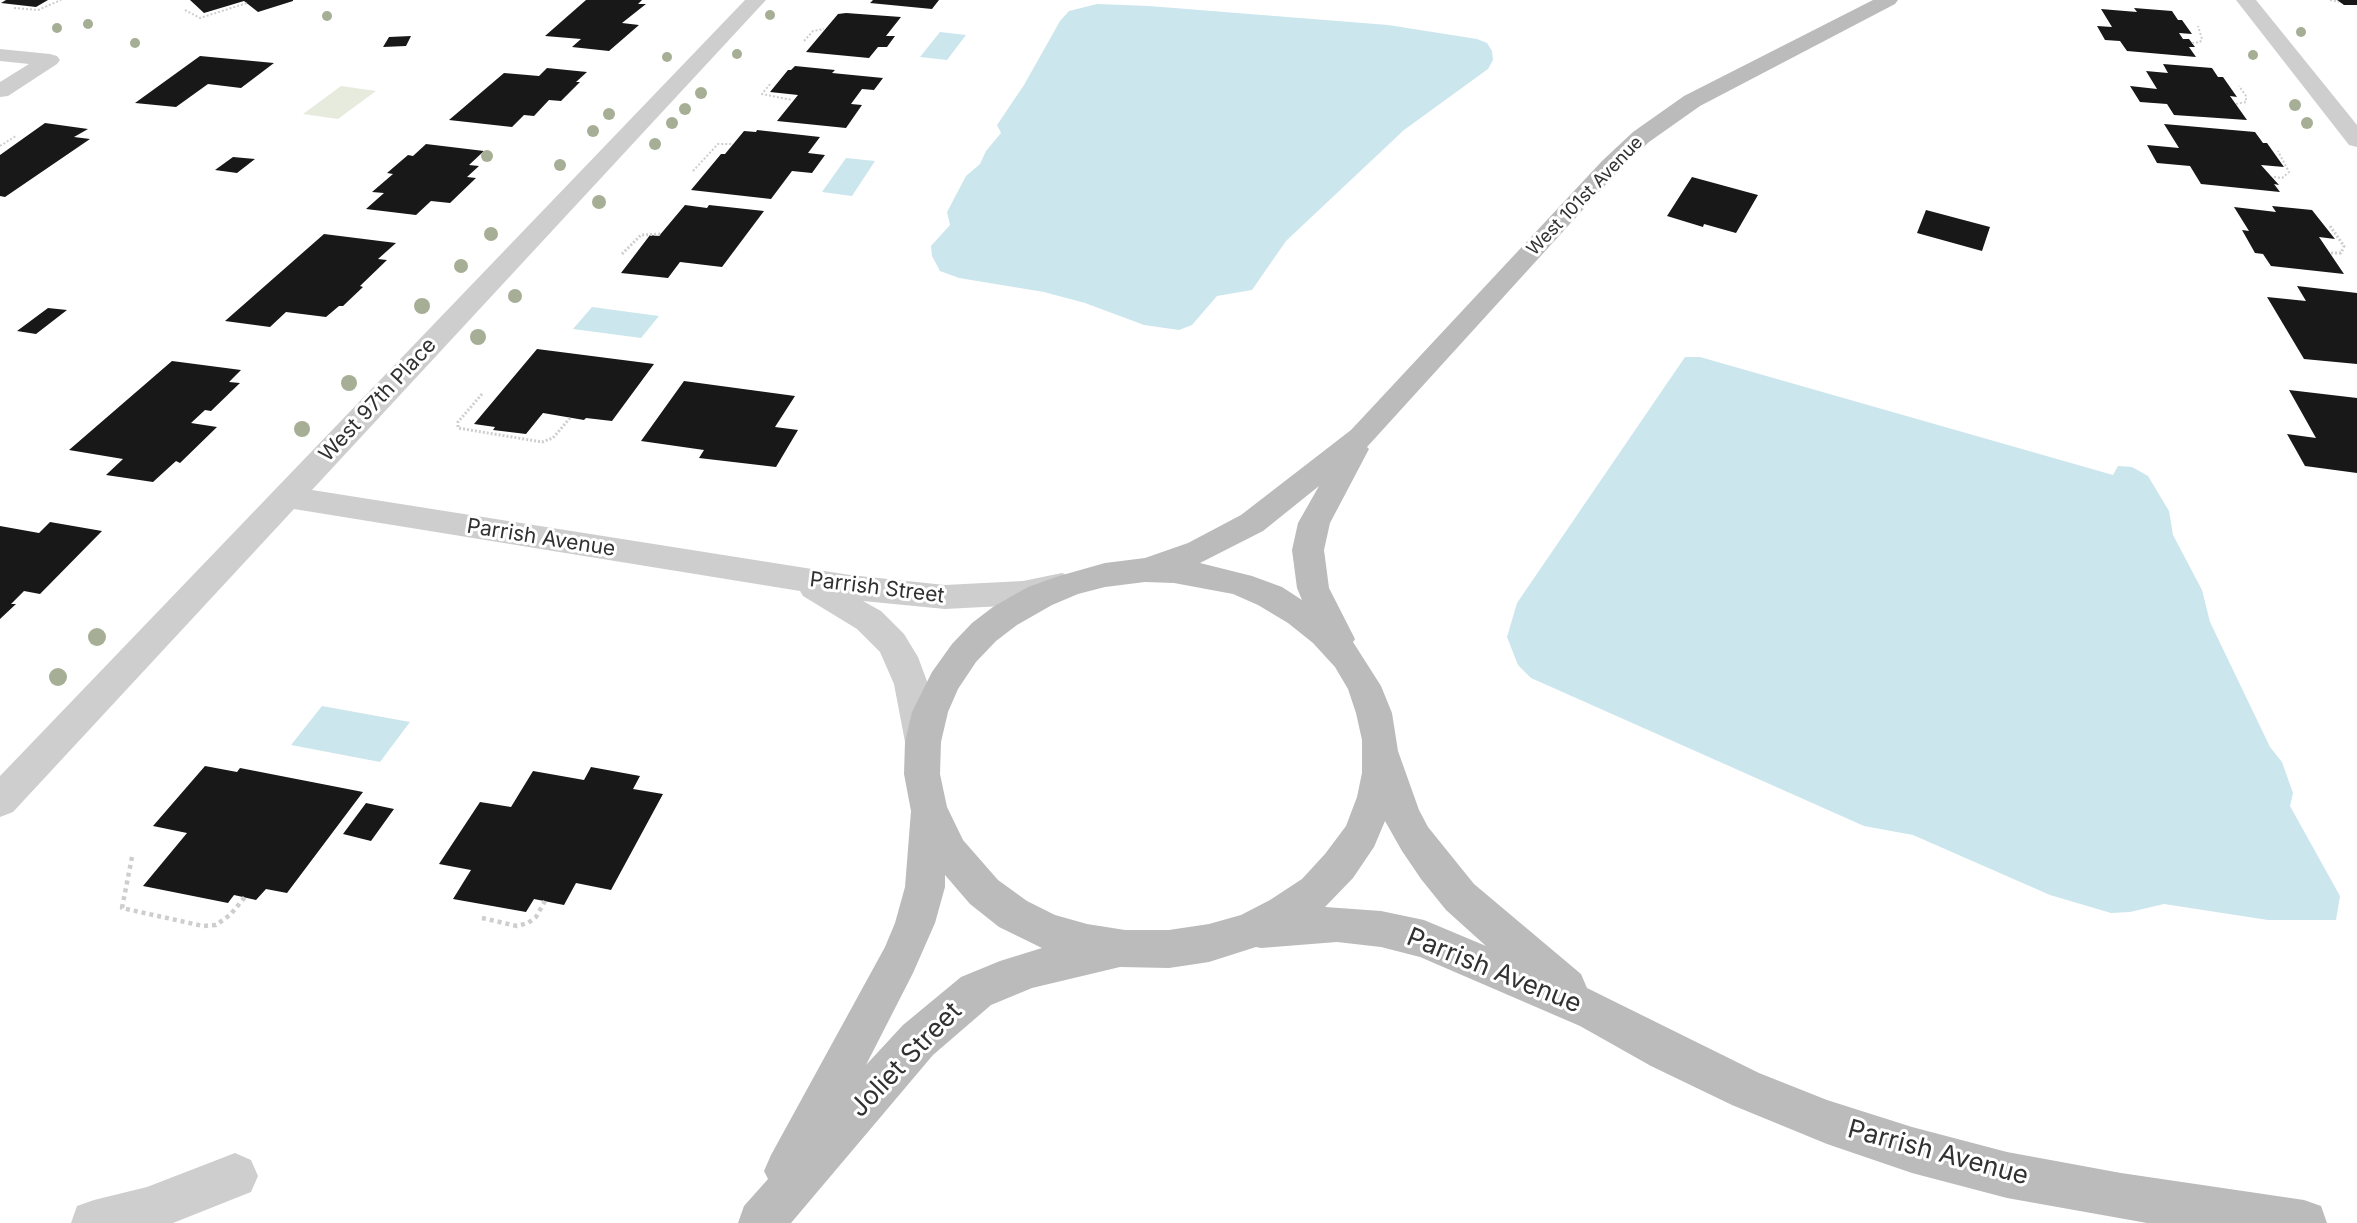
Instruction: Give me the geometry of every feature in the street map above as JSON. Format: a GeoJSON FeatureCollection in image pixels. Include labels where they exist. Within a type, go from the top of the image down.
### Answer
{"type":"FeatureCollection","features":[{"type":"Feature","properties":{"kind":"street","name":"West 97th Place"},"geometry":{"type":"LineString","coordinates":[[0,801],[756,0]]}},
{"type":"Feature","properties":{"kind":"street","name":"West 101st Avenue"},"geometry":{"type":"LineString","coordinates":[[1145,570],[1199,551],[1252,523],[1361,437],[1610,166],[1641,136],[1692,101],[1888,0]]}},
{"type":"Feature","properties":{"kind":"street"},"geometry":{"type":"LineString","coordinates":[[2246,0],[2357,140]]}},
{"type":"Feature","properties":{"kind":"street"},"geometry":{"type":"LineString","coordinates":[[0,55],[50,60],[0,91]]}},
{"type":"Feature","properties":{"kind":"street","name":"West 101st Avenue"},"geometry":{"type":"LineString","coordinates":[[1347,658],[1313,588],[1308,550],[1314,524],[1361,437]]}},
{"type":"Feature","properties":{"kind":"street","name":"Parrish Avenue"},"geometry":{"type":"LineString","coordinates":[[286,497],[796,578]]}},
{"type":"Feature","properties":{"kind":"street","name":"Parrish Avenue"},"geometry":{"type":"LineString","coordinates":[[1380,740],[1380,773],[1376,797],[1361,835],[1339,866],[1316,891],[1284,913],[1249,931],[1209,944],[1169,949],[1125,950],[1087,943],[1047,931],[1006,909],[984,892],[954,859],[937,831],[928,807],[922,774],[923,742],[930,712],[944,682],[964,653],[984,632],[1005,616],[1041,596],[1070,584],[1105,575],[1145,570],[1174,571],[1214,577],[1270,596],[1317,627],[1347,658],[1364,686],[1374,713],[1391,786],[1401,814],[1435,867],[1460,897],[1595,1012]]}},
{"type":"Feature","properties":{"kind":"street","name":"Parrish Street"},"geometry":{"type":"LineString","coordinates":[[796,578],[945,597],[1023,593],[1070,584]]}},
{"type":"Feature","properties":{"kind":"street","name":"Parrish Street"},"geometry":{"type":"LineString","coordinates":[[796,578],[835,598],[869,620],[892,643],[901,657],[911,684],[923,742]]}},
{"type":"Feature","properties":{"kind":"street","name":"Joliet Street"},"geometry":{"type":"LineString","coordinates":[[760,1223],[899,960],[915,923],[925,887],[928,807]]}},
{"type":"Feature","properties":{"kind":"street","name":"Parrish Avenue"},"geometry":{"type":"LineString","coordinates":[[1249,931],[1337,924],[1381,929],[1424,939],[1595,1012],[1666,1051],[1747,1090],[1827,1122],[1912,1150],[2007,1175],[2121,1196],[2304,1223]]}},
{"type":"Feature","properties":{"kind":"street","name":"Joliet Street"},"geometry":{"type":"LineString","coordinates":[[760,1223],[879,1083],[918,1040],[958,1004],[984,987],[1032,969],[1125,950]]}},
{"type":"Feature","properties":{"kind":"street"},"geometry":{"type":"LineString","coordinates":[[94,1223],[147,1210],[235,1176]]}},
{"type":"Feature","properties":{"kind":"path"},"geometry":{"type":"LineString","coordinates":[[14,8],[38,10],[61,0]]}},
{"type":"Feature","properties":{"kind":"path"},"geometry":{"type":"LineString","coordinates":[[2331,0],[2339,2]]}},
{"type":"Feature","properties":{"kind":"path"},"geometry":{"type":"LineString","coordinates":[[185,10],[200,18],[247,3]]}},
{"type":"Feature","properties":{"kind":"path"},"geometry":{"type":"LineString","coordinates":[[2192,43],[2200,42],[2202,39],[2198,26]]}},
{"type":"Feature","properties":{"kind":"path"},"geometry":{"type":"LineString","coordinates":[[804,41],[813,31],[824,29]]}},
{"type":"Feature","properties":{"kind":"path"},"geometry":{"type":"LineString","coordinates":[[770,84],[762,94],[792,100]]}},
{"type":"Feature","properties":{"kind":"path"},"geometry":{"type":"LineString","coordinates":[[2236,104],[2246,102],[2246,96],[2240,86]]}},
{"type":"Feature","properties":{"kind":"path"},"geometry":{"type":"LineString","coordinates":[[0,147],[16,136]]}},
{"type":"Feature","properties":{"kind":"path"},"geometry":{"type":"LineString","coordinates":[[693,171],[718,144],[732,144]]}},
{"type":"Feature","properties":{"kind":"path"},"geometry":{"type":"LineString","coordinates":[[2274,177],[2282,178],[2289,172],[2278,151]]}},
{"type":"Feature","properties":{"kind":"path"},"geometry":{"type":"LineString","coordinates":[[2330,253],[2341,253],[2344,246],[2331,225]]}},
{"type":"Feature","properties":{"kind":"path"},"geometry":{"type":"LineString","coordinates":[[622,254],[641,235],[660,234]]}},
{"type":"Feature","properties":{"kind":"path"},"geometry":{"type":"LineString","coordinates":[[482,394],[458,422],[458,429],[542,442],[553,438],[570,418]]}},
{"type":"Feature","properties":{"kind":"path"},"geometry":{"type":"LineString","coordinates":[[132,857],[122,909],[203,926],[216,925],[230,915],[245,897]]}},
{"type":"Feature","properties":{"kind":"path"},"geometry":{"type":"LineString","coordinates":[[482,918],[517,926],[528,923],[536,917],[545,901]]}},
{"type":"Feature","properties":{"kind":"shaded area"},"geometry":{"type":"Polygon","coordinates":[[[341,86],[376,91],[338,119],[303,114],[341,86]]]}},
{"type":"Feature","properties":{"kind":"water"},"geometry":{"type":"Polygon","coordinates":[[[1097,4],[1388,25],[1477,39],[1487,43],[1492,51],[1493,60],[1488,69],[1404,130],[1286,241],[1252,290],[1217,296],[1192,325],[1179,330],[1144,325],[1085,303],[1044,292],[959,278],[940,271],[932,256],[931,246],[950,225],[947,212],[966,176],[980,164],[986,151],[1001,133],[997,125],[1024,85],[1060,21],[1069,11],[1097,4]]]}},
{"type":"Feature","properties":{"kind":"water"},"geometry":{"type":"Polygon","coordinates":[[[940,32],[966,35],[947,60],[920,57],[940,32]]]}},
{"type":"Feature","properties":{"kind":"water"},"geometry":{"type":"Polygon","coordinates":[[[846,158],[875,161],[852,196],[822,192],[846,158]]]}},
{"type":"Feature","properties":{"kind":"water"},"geometry":{"type":"Polygon","coordinates":[[[592,307],[659,316],[641,338],[573,329],[592,307]]]}},
{"type":"Feature","properties":{"kind":"water"},"geometry":{"type":"Polygon","coordinates":[[[1685,357],[1700,357],[2113,475],[2118,466],[2132,467],[2148,476],[2169,511],[2173,535],[2202,590],[2210,622],[2270,747],[2282,762],[2293,793],[2290,806],[2340,896],[2336,920],[2268,920],[2164,904],[2130,912],[2111,913],[2050,895],[1913,835],[1864,826],[1531,678],[1518,665],[1507,637],[1517,603],[1685,357]]]}},
{"type":"Feature","properties":{"kind":"water"},"geometry":{"type":"Polygon","coordinates":[[[322,706],[410,722],[380,762],[291,745],[322,706]]]}},
{"type":"Feature","properties":{"kind":"building"},"geometry":{"type":"Polygon","coordinates":[[[6,0],[48,0],[36,7],[1,3],[6,0]]]}},
{"type":"Feature","properties":{"kind":"building"},"geometry":{"type":"Polygon","coordinates":[[[190,0],[293,1],[258,12],[244,1],[204,13],[190,0]]]}},
{"type":"Feature","properties":{"kind":"building"},"geometry":{"type":"Polygon","coordinates":[[[586,0],[642,0],[638,4],[646,4],[622,23],[639,25],[609,51],[572,47],[581,39],[545,36],[586,0]]]}},
{"type":"Feature","properties":{"kind":"building"},"geometry":{"type":"Polygon","coordinates":[[[873,0],[939,0],[932,9],[870,3],[873,0]]]}},
{"type":"Feature","properties":{"kind":"building"},"geometry":{"type":"Polygon","coordinates":[[[2337,0],[2357,0],[2357,5],[2344,5],[2337,0]]]}},
{"type":"Feature","properties":{"kind":"building"},"geometry":{"type":"Polygon","coordinates":[[[2134,8],[2172,11],[2192,34],[2179,33],[2183,39],[2189,39],[2195,47],[2189,47],[2196,57],[2127,51],[2120,41],[2105,40],[2097,26],[2112,27],[2101,9],[2137,12],[2134,8]]]}},
{"type":"Feature","properties":{"kind":"building"},"geometry":{"type":"Polygon","coordinates":[[[838,14],[901,17],[886,36],[895,36],[887,47],[878,47],[869,58],[806,52],[838,14]]]}},
{"type":"Feature","properties":{"kind":"building"},"geometry":{"type":"Polygon","coordinates":[[[411,36],[406,46],[383,47],[389,37],[411,36]]]}},
{"type":"Feature","properties":{"kind":"building"},"geometry":{"type":"Polygon","coordinates":[[[200,56],[274,63],[241,88],[208,84],[176,107],[135,103],[200,56]]]}},
{"type":"Feature","properties":{"kind":"building"},"geometry":{"type":"Polygon","coordinates":[[[2163,64],[2212,68],[2218,77],[2223,77],[2237,97],[2230,96],[2247,120],[2174,115],[2167,104],[2140,102],[2130,86],[2157,89],[2146,71],[2168,73],[2163,64]]]}},
{"type":"Feature","properties":{"kind":"building"},"geometry":{"type":"Polygon","coordinates":[[[795,66],[835,70],[832,73],[883,78],[874,90],[862,89],[851,104],[862,105],[846,128],[777,121],[798,95],[770,92],[788,70],[795,66]]]}},
{"type":"Feature","properties":{"kind":"building"},"geometry":{"type":"Polygon","coordinates":[[[547,68],[587,72],[561,101],[549,100],[534,116],[524,115],[512,127],[449,120],[504,73],[539,76],[547,68]]]}},
{"type":"Feature","properties":{"kind":"building"},"geometry":{"type":"Polygon","coordinates":[[[45,123],[88,129],[74,137],[90,139],[5,197],[0,196],[0,155],[45,123]]]}},
{"type":"Feature","properties":{"kind":"building"},"geometry":{"type":"Polygon","coordinates":[[[2164,124],[2255,132],[2263,143],[2267,143],[2284,167],[2261,165],[2279,185],[2274,184],[2280,192],[2201,184],[2190,166],[2157,163],[2147,145],[2179,148],[2164,124]]]}},
{"type":"Feature","properties":{"kind":"building"},"geometry":{"type":"Polygon","coordinates":[[[757,130],[820,137],[808,153],[825,155],[812,173],[792,171],[771,199],[691,190],[744,131],[756,132],[757,130]]]}},
{"type":"Feature","properties":{"kind":"building"},"geometry":{"type":"Polygon","coordinates":[[[426,144],[484,151],[469,165],[479,166],[467,177],[476,178],[450,203],[431,201],[416,215],[366,209],[384,193],[372,192],[393,174],[387,173],[408,155],[413,156],[426,144]]]}},
{"type":"Feature","properties":{"kind":"building"},"geometry":{"type":"Polygon","coordinates":[[[233,157],[255,159],[237,173],[215,170],[233,157]]]}},
{"type":"Feature","properties":{"kind":"building"},"geometry":{"type":"Polygon","coordinates":[[[1692,177],[1758,195],[1736,233],[1704,224],[1703,227],[1667,216],[1692,177]]]}},
{"type":"Feature","properties":{"kind":"building"},"geometry":{"type":"Polygon","coordinates":[[[685,205],[707,208],[709,205],[764,211],[722,267],[680,262],[668,278],[621,273],[650,235],[659,236],[685,205]]]}},
{"type":"Feature","properties":{"kind":"building"},"geometry":{"type":"Polygon","coordinates":[[[2272,206],[2312,210],[2335,239],[2319,237],[2344,274],[2271,266],[2263,254],[2255,253],[2242,230],[2249,231],[2234,207],[2276,212],[2272,206]]]}},
{"type":"Feature","properties":{"kind":"building"},"geometry":{"type":"Polygon","coordinates":[[[1926,210],[1990,227],[1982,251],[1917,233],[1926,210]]]}},
{"type":"Feature","properties":{"kind":"building"},"geometry":{"type":"Polygon","coordinates":[[[324,234],[396,243],[378,259],[387,260],[360,286],[363,287],[343,306],[339,306],[326,317],[286,312],[270,327],[225,321],[324,234]]]}},
{"type":"Feature","properties":{"kind":"building"},"geometry":{"type":"Polygon","coordinates":[[[2297,286],[2357,293],[2357,364],[2304,359],[2267,297],[2306,301],[2297,286]]]}},
{"type":"Feature","properties":{"kind":"building"},"geometry":{"type":"Polygon","coordinates":[[[48,308],[67,310],[36,334],[17,331],[48,308]]]}},
{"type":"Feature","properties":{"kind":"building"},"geometry":{"type":"Polygon","coordinates":[[[537,349],[654,364],[612,421],[586,418],[584,420],[543,413],[526,434],[493,430],[495,427],[474,424],[537,349]]]}},
{"type":"Feature","properties":{"kind":"building"},"geometry":{"type":"Polygon","coordinates":[[[172,361],[241,370],[229,382],[240,383],[211,411],[205,410],[191,423],[217,427],[180,463],[176,461],[153,482],[106,475],[123,459],[69,450],[172,361]]]}},
{"type":"Feature","properties":{"kind":"building"},"geometry":{"type":"Polygon","coordinates":[[[684,381],[795,396],[775,427],[798,430],[776,467],[699,458],[704,450],[641,441],[684,381]]]}},
{"type":"Feature","properties":{"kind":"building"},"geometry":{"type":"Polygon","coordinates":[[[2289,390],[2357,398],[2357,473],[2305,466],[2287,434],[2316,438],[2289,390]]]}},
{"type":"Feature","properties":{"kind":"building"},"geometry":{"type":"Polygon","coordinates":[[[50,522],[102,531],[40,594],[24,591],[11,604],[16,604],[0,619],[0,526],[39,533],[50,522]]]}},
{"type":"Feature","properties":{"kind":"building"},"geometry":{"type":"Polygon","coordinates":[[[205,766],[237,772],[240,768],[363,792],[287,893],[266,889],[256,900],[234,895],[228,903],[143,886],[187,833],[153,826],[205,766]]]}},
{"type":"Feature","properties":{"kind":"building"},"geometry":{"type":"Polygon","coordinates":[[[591,767],[640,776],[633,789],[663,794],[611,890],[576,883],[564,905],[534,899],[526,912],[453,899],[471,870],[439,864],[480,802],[511,807],[533,771],[584,780],[591,767]]]}},
{"type":"Feature","properties":{"kind":"building"},"geometry":{"type":"Polygon","coordinates":[[[366,803],[394,809],[371,841],[343,834],[366,803]]]}}]}
